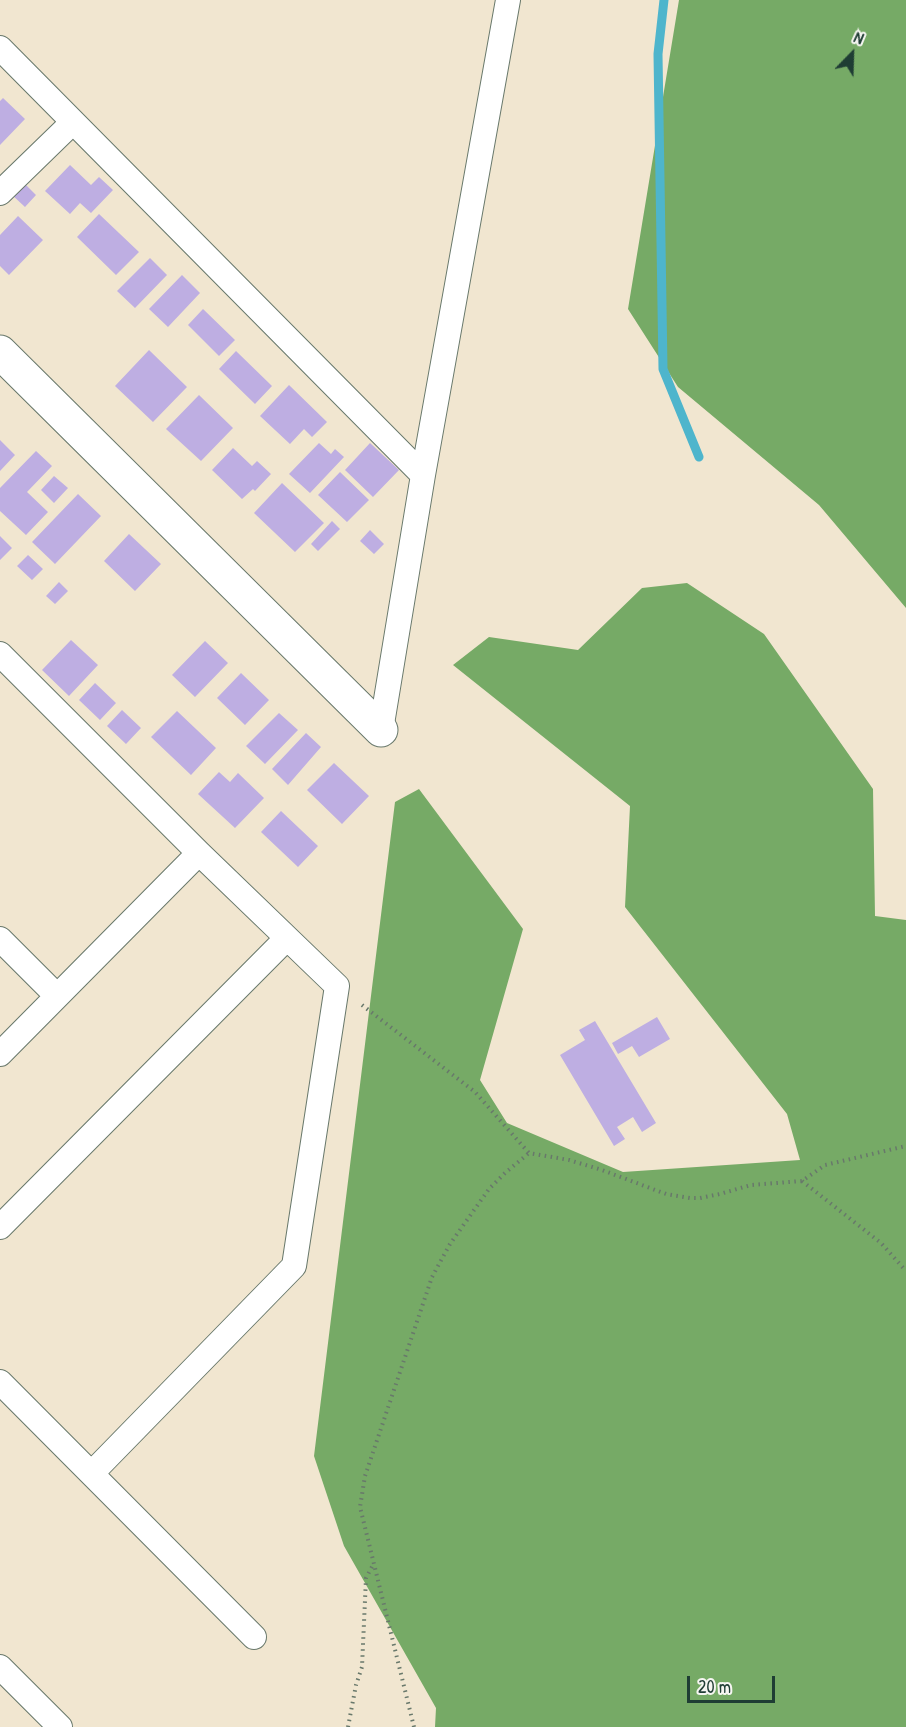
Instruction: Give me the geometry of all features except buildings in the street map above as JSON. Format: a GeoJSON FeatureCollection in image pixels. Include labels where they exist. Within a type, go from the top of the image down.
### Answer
{"type":"FeatureCollection","features":[{"type":"Feature","properties":{"kind":"street"},"geometry":{"type":"LineString","coordinates":[[381,730],[423,475],[508,0]]}},
{"type":"Feature","properties":{"kind":"street"},"geometry":{"type":"LineString","coordinates":[[0,48],[423,475]]}},
{"type":"Feature","properties":{"kind":"street"},"geometry":{"type":"LineString","coordinates":[[0,193],[73,122]]}},
{"type":"Feature","properties":{"kind":"street"},"geometry":{"type":"LineString","coordinates":[[0,352],[381,730]]}},
{"type":"Feature","properties":{"kind":"street"},"geometry":{"type":"LineString","coordinates":[[0,654],[199,853],[337,986],[294,1266],[92,1473]]}},
{"type":"Feature","properties":{"kind":"street"},"geometry":{"type":"LineString","coordinates":[[0,1054],[199,853]]}},
{"type":"Feature","properties":{"kind":"street"},"geometry":{"type":"LineString","coordinates":[[0,1227],[287,938]]}},
{"type":"Feature","properties":{"kind":"street"},"geometry":{"type":"LineString","coordinates":[[0,939],[57,996]]}},
{"type":"Feature","properties":{"kind":"street"},"geometry":{"type":"LineString","coordinates":[[0,1383],[254,1637]]}},
{"type":"Feature","properties":{"kind":"street"},"geometry":{"type":"LineString","coordinates":[[0,1667],[60,1727]]}},
{"type":"Feature","properties":{"kind":"path"},"geometry":{"type":"LineString","coordinates":[[337,986],[475,1092],[529,1153],[568,1160],[602,1170],[666,1194],[690,1198],[720,1194],[752,1185],[802,1180],[825,1165],[906,1146]]}},
{"type":"Feature","properties":{"kind":"path"},"geometry":{"type":"LineString","coordinates":[[414,1727],[360,1508],[365,1476],[432,1277],[450,1245],[489,1189],[529,1153]]}},
{"type":"Feature","properties":{"kind":"path"},"geometry":{"type":"LineString","coordinates":[[802,1180],[881,1243],[906,1271]]}},
{"type":"Feature","properties":{"kind":"path"},"geometry":{"type":"LineString","coordinates":[[348,1727],[362,1667],[366,1578],[374,1563]]}},
{"type":"Feature","properties":{"kind":"green space"},"geometry":{"type":"Polygon","coordinates":[[[679,0],[906,0],[906,608],[819,505],[678,387],[628,309],[679,0]]]}},
{"type":"Feature","properties":{"kind":"green space"},"geometry":{"type":"Polygon","coordinates":[[[687,583],[764,634],[873,789],[875,916],[906,920],[906,1727],[435,1727],[436,1708],[344,1546],[314,1456],[395,802],[419,789],[523,929],[480,1080],[507,1123],[623,1172],[800,1160],[787,1114],[625,907],[630,806],[453,665],[489,637],[578,650],[642,588],[687,583]]]}},
{"type":"Feature","properties":{"kind":"waterway"},"geometry":{"type":"LineString","coordinates":[[664,0],[658,54],[663,369],[699,457]]}}]}
